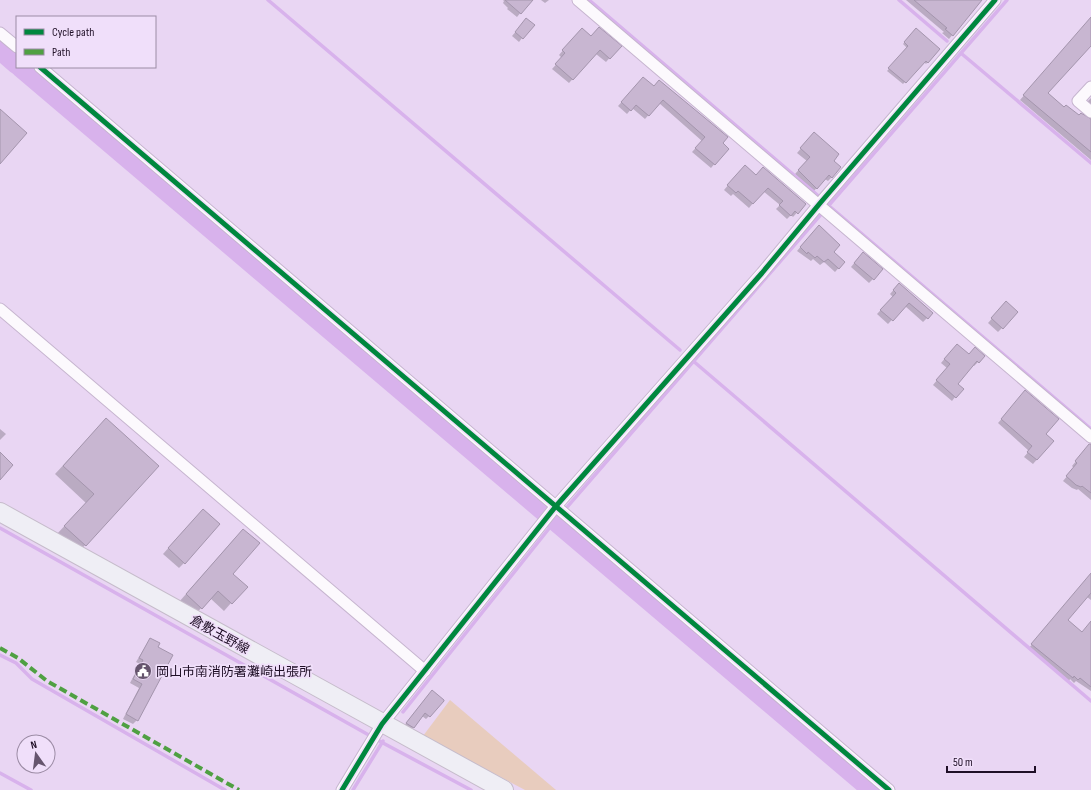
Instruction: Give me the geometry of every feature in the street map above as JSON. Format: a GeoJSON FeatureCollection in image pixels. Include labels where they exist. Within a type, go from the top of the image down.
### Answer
{"type":"FeatureCollection","features":[{"type":"Feature","properties":{"kind":"main road","name":"倉敷玉野線"},"geometry":{"type":"LineString","coordinates":[[0,512],[376,733],[504,790]]}},
{"type":"Feature","properties":{"kind":"street"},"geometry":{"type":"LineString","coordinates":[[578,0],[823,204],[1091,437]]}},
{"type":"Feature","properties":{"kind":"street"},"geometry":{"type":"LineString","coordinates":[[342,790],[376,733],[544,522],[559,510],[823,204],[995,0]]}},
{"type":"Feature","properties":{"kind":"street"},"geometry":{"type":"LineString","coordinates":[[0,32],[16,46]]}},
{"type":"Feature","properties":{"kind":"street"},"geometry":{"type":"LineString","coordinates":[[41,68],[889,790]]}},
{"type":"Feature","properties":{"kind":"street"},"geometry":{"type":"LineString","coordinates":[[1091,87],[1078,101],[1091,112]]}},
{"type":"Feature","properties":{"kind":"street"},"geometry":{"type":"LineString","coordinates":[[0,309],[425,671]]}},
{"type":"Feature","properties":{"kind":"shaded area"},"geometry":{"type":"Polygon","coordinates":[[[450,700],[556,790],[525,790],[423,736],[450,700]]]}},
{"type":"Feature","properties":{"kind":"building"},"geometry":{"type":"Polygon","coordinates":[[[505,0],[533,0],[521,14],[505,0]]]}},
{"type":"Feature","properties":{"kind":"building"},"geometry":{"type":"Polygon","coordinates":[[[914,0],[982,0],[953,36],[945,29],[947,28],[914,0]]]}},
{"type":"Feature","properties":{"kind":"building"},"geometry":{"type":"Polygon","coordinates":[[[1091,17],[1091,46],[1048,93],[1064,107],[1066,105],[1079,115],[1081,113],[1091,119],[1091,152],[1023,95],[1091,17]]]}},
{"type":"Feature","properties":{"kind":"building"},"geometry":{"type":"Polygon","coordinates":[[[526,18],[535,25],[523,39],[515,32],[526,18]]]}},
{"type":"Feature","properties":{"kind":"building"},"geometry":{"type":"Polygon","coordinates":[[[599,27],[622,46],[610,59],[600,50],[573,80],[555,64],[565,53],[562,50],[582,28],[591,36],[599,27]]]}},
{"type":"Feature","properties":{"kind":"building"},"geometry":{"type":"Polygon","coordinates":[[[916,28],[940,49],[928,63],[926,61],[906,83],[888,68],[908,46],[904,42],[916,28]]]}},
{"type":"Feature","properties":{"kind":"building"},"geometry":{"type":"Polygon","coordinates":[[[643,77],[654,86],[659,80],[728,137],[723,143],[729,149],[715,165],[695,148],[705,137],[663,100],[649,116],[636,105],[631,111],[621,102],[643,77]]]}},
{"type":"Feature","properties":{"kind":"building"},"geometry":{"type":"Polygon","coordinates":[[[0,109],[27,133],[0,164],[0,109]]]}},
{"type":"Feature","properties":{"kind":"building"},"geometry":{"type":"Polygon","coordinates":[[[814,132],[839,154],[834,161],[841,167],[832,178],[829,175],[817,189],[798,170],[810,157],[800,148],[814,132]]]}},
{"type":"Feature","properties":{"kind":"building"},"geometry":{"type":"Polygon","coordinates":[[[745,165],[756,175],[763,167],[806,204],[798,214],[795,211],[791,216],[779,205],[783,201],[768,188],[753,204],[738,191],[736,193],[727,185],[745,165]]]}},
{"type":"Feature","properties":{"kind":"building"},"geometry":{"type":"Polygon","coordinates":[[[819,225],[840,245],[834,252],[845,262],[839,269],[828,259],[824,262],[817,256],[815,258],[808,252],[807,254],[800,247],[819,225]]]}},
{"type":"Feature","properties":{"kind":"building"},"geometry":{"type":"Polygon","coordinates":[[[863,252],[883,269],[874,280],[854,263],[863,252]]]}},
{"type":"Feature","properties":{"kind":"building"},"geometry":{"type":"Polygon","coordinates":[[[899,283],[933,313],[928,319],[909,303],[893,321],[880,310],[896,293],[893,290],[899,283]]]}},
{"type":"Feature","properties":{"kind":"building"},"geometry":{"type":"Polygon","coordinates":[[[1006,301],[1018,312],[1003,329],[991,318],[1006,301]]]}},
{"type":"Feature","properties":{"kind":"building"},"geometry":{"type":"Polygon","coordinates":[[[957,344],[969,354],[975,347],[985,356],[979,363],[977,361],[958,384],[964,389],[956,398],[936,380],[950,364],[944,359],[957,344]]]}},
{"type":"Feature","properties":{"kind":"building"},"geometry":{"type":"Polygon","coordinates":[[[1025,390],[1059,419],[1046,434],[1054,441],[1037,460],[1027,452],[1032,446],[1001,419],[1025,390]]]}},
{"type":"Feature","properties":{"kind":"building"},"geometry":{"type":"Polygon","coordinates":[[[106,418],[159,466],[86,546],[64,526],[94,494],[63,466],[106,418]]]}},
{"type":"Feature","properties":{"kind":"building"},"geometry":{"type":"Polygon","coordinates":[[[1089,444],[1091,444],[1091,493],[1082,486],[1076,485],[1066,476],[1077,463],[1075,461],[1089,444]]]}},
{"type":"Feature","properties":{"kind":"building"},"geometry":{"type":"Polygon","coordinates":[[[0,452],[13,465],[0,480],[0,452]]]}},
{"type":"Feature","properties":{"kind":"building"},"geometry":{"type":"Polygon","coordinates":[[[203,509],[220,524],[185,564],[168,548],[203,509]]]}},
{"type":"Feature","properties":{"kind":"building"},"geometry":{"type":"Polygon","coordinates":[[[243,529],[260,543],[233,574],[248,587],[232,604],[218,591],[202,609],[186,594],[243,529]]]}},
{"type":"Feature","properties":{"kind":"building"},"geometry":{"type":"Polygon","coordinates":[[[1091,573],[1091,593],[1068,620],[1082,632],[1091,621],[1091,687],[1080,678],[1078,680],[1074,676],[1073,678],[1031,644],[1091,573]]]}},
{"type":"Feature","properties":{"kind":"building"},"geometry":{"type":"Polygon","coordinates":[[[150,638],[160,643],[158,647],[173,655],[138,721],[126,714],[142,684],[133,679],[143,660],[139,658],[150,638]]]}},
{"type":"Feature","properties":{"kind":"building"},"geometry":{"type":"Polygon","coordinates":[[[432,690],[444,701],[430,717],[425,713],[414,728],[406,723],[432,690]]]}},
{"type":"Feature","properties":{"kind":"waterway"},"geometry":{"type":"LineString","coordinates":[[268,0],[680,350]]}},
{"type":"Feature","properties":{"kind":"waterway"},"geometry":{"type":"LineString","coordinates":[[589,0],[822,199]]}},
{"type":"Feature","properties":{"kind":"waterway"},"geometry":{"type":"LineString","coordinates":[[899,0],[947,41]]}},
{"type":"Feature","properties":{"kind":"waterway"},"geometry":{"type":"LineString","coordinates":[[403,712],[555,521],[1007,0]]}},
{"type":"Feature","properties":{"kind":"waterway"},"geometry":{"type":"LineString","coordinates":[[0,49],[16,63]]}},
{"type":"Feature","properties":{"kind":"waterway"},"geometry":{"type":"LineString","coordinates":[[962,54],[1091,163]]}},
{"type":"Feature","properties":{"kind":"waterway"},"geometry":{"type":"LineString","coordinates":[[22,68],[873,790]]}},
{"type":"Feature","properties":{"kind":"waterway"},"geometry":{"type":"LineString","coordinates":[[828,205],[1091,429]]}},
{"type":"Feature","properties":{"kind":"waterway"},"geometry":{"type":"LineString","coordinates":[[692,360],[1091,701]]}},
{"type":"Feature","properties":{"kind":"waterway"},"geometry":{"type":"LineString","coordinates":[[0,528],[383,743],[471,790]]}},
{"type":"Feature","properties":{"kind":"waterway"},"geometry":{"type":"LineString","coordinates":[[0,655],[16,663],[32,679],[225,790]]}},
{"type":"Feature","properties":{"kind":"waterway"},"geometry":{"type":"LineString","coordinates":[[353,790],[383,741]]}},
{"type":"Feature","properties":{"kind":"waterway"},"geometry":{"type":"LineString","coordinates":[[0,773],[31,790]]}},
{"type":"Feature","properties":{"kind":"marked path"},"geometry":{"type":"LineString","coordinates":[[0,648],[18,658],[47,681],[239,790]]}},
{"type":"Feature","properties":{"kind":"cycle path"},"geometry":{"type":"LineString","coordinates":[[342,790],[382,724],[556,506],[762,273],[821,202],[995,0]]}},
{"type":"Feature","properties":{"kind":"cycle path"},"geometry":{"type":"LineString","coordinates":[[41,68],[889,790]]}},
{"type":"Feature","properties":{"kind":"place","name":"岡山市南消防署灘崎出張所"},"geometry":{"type":"Point","coordinates":[143,671]}}]}
